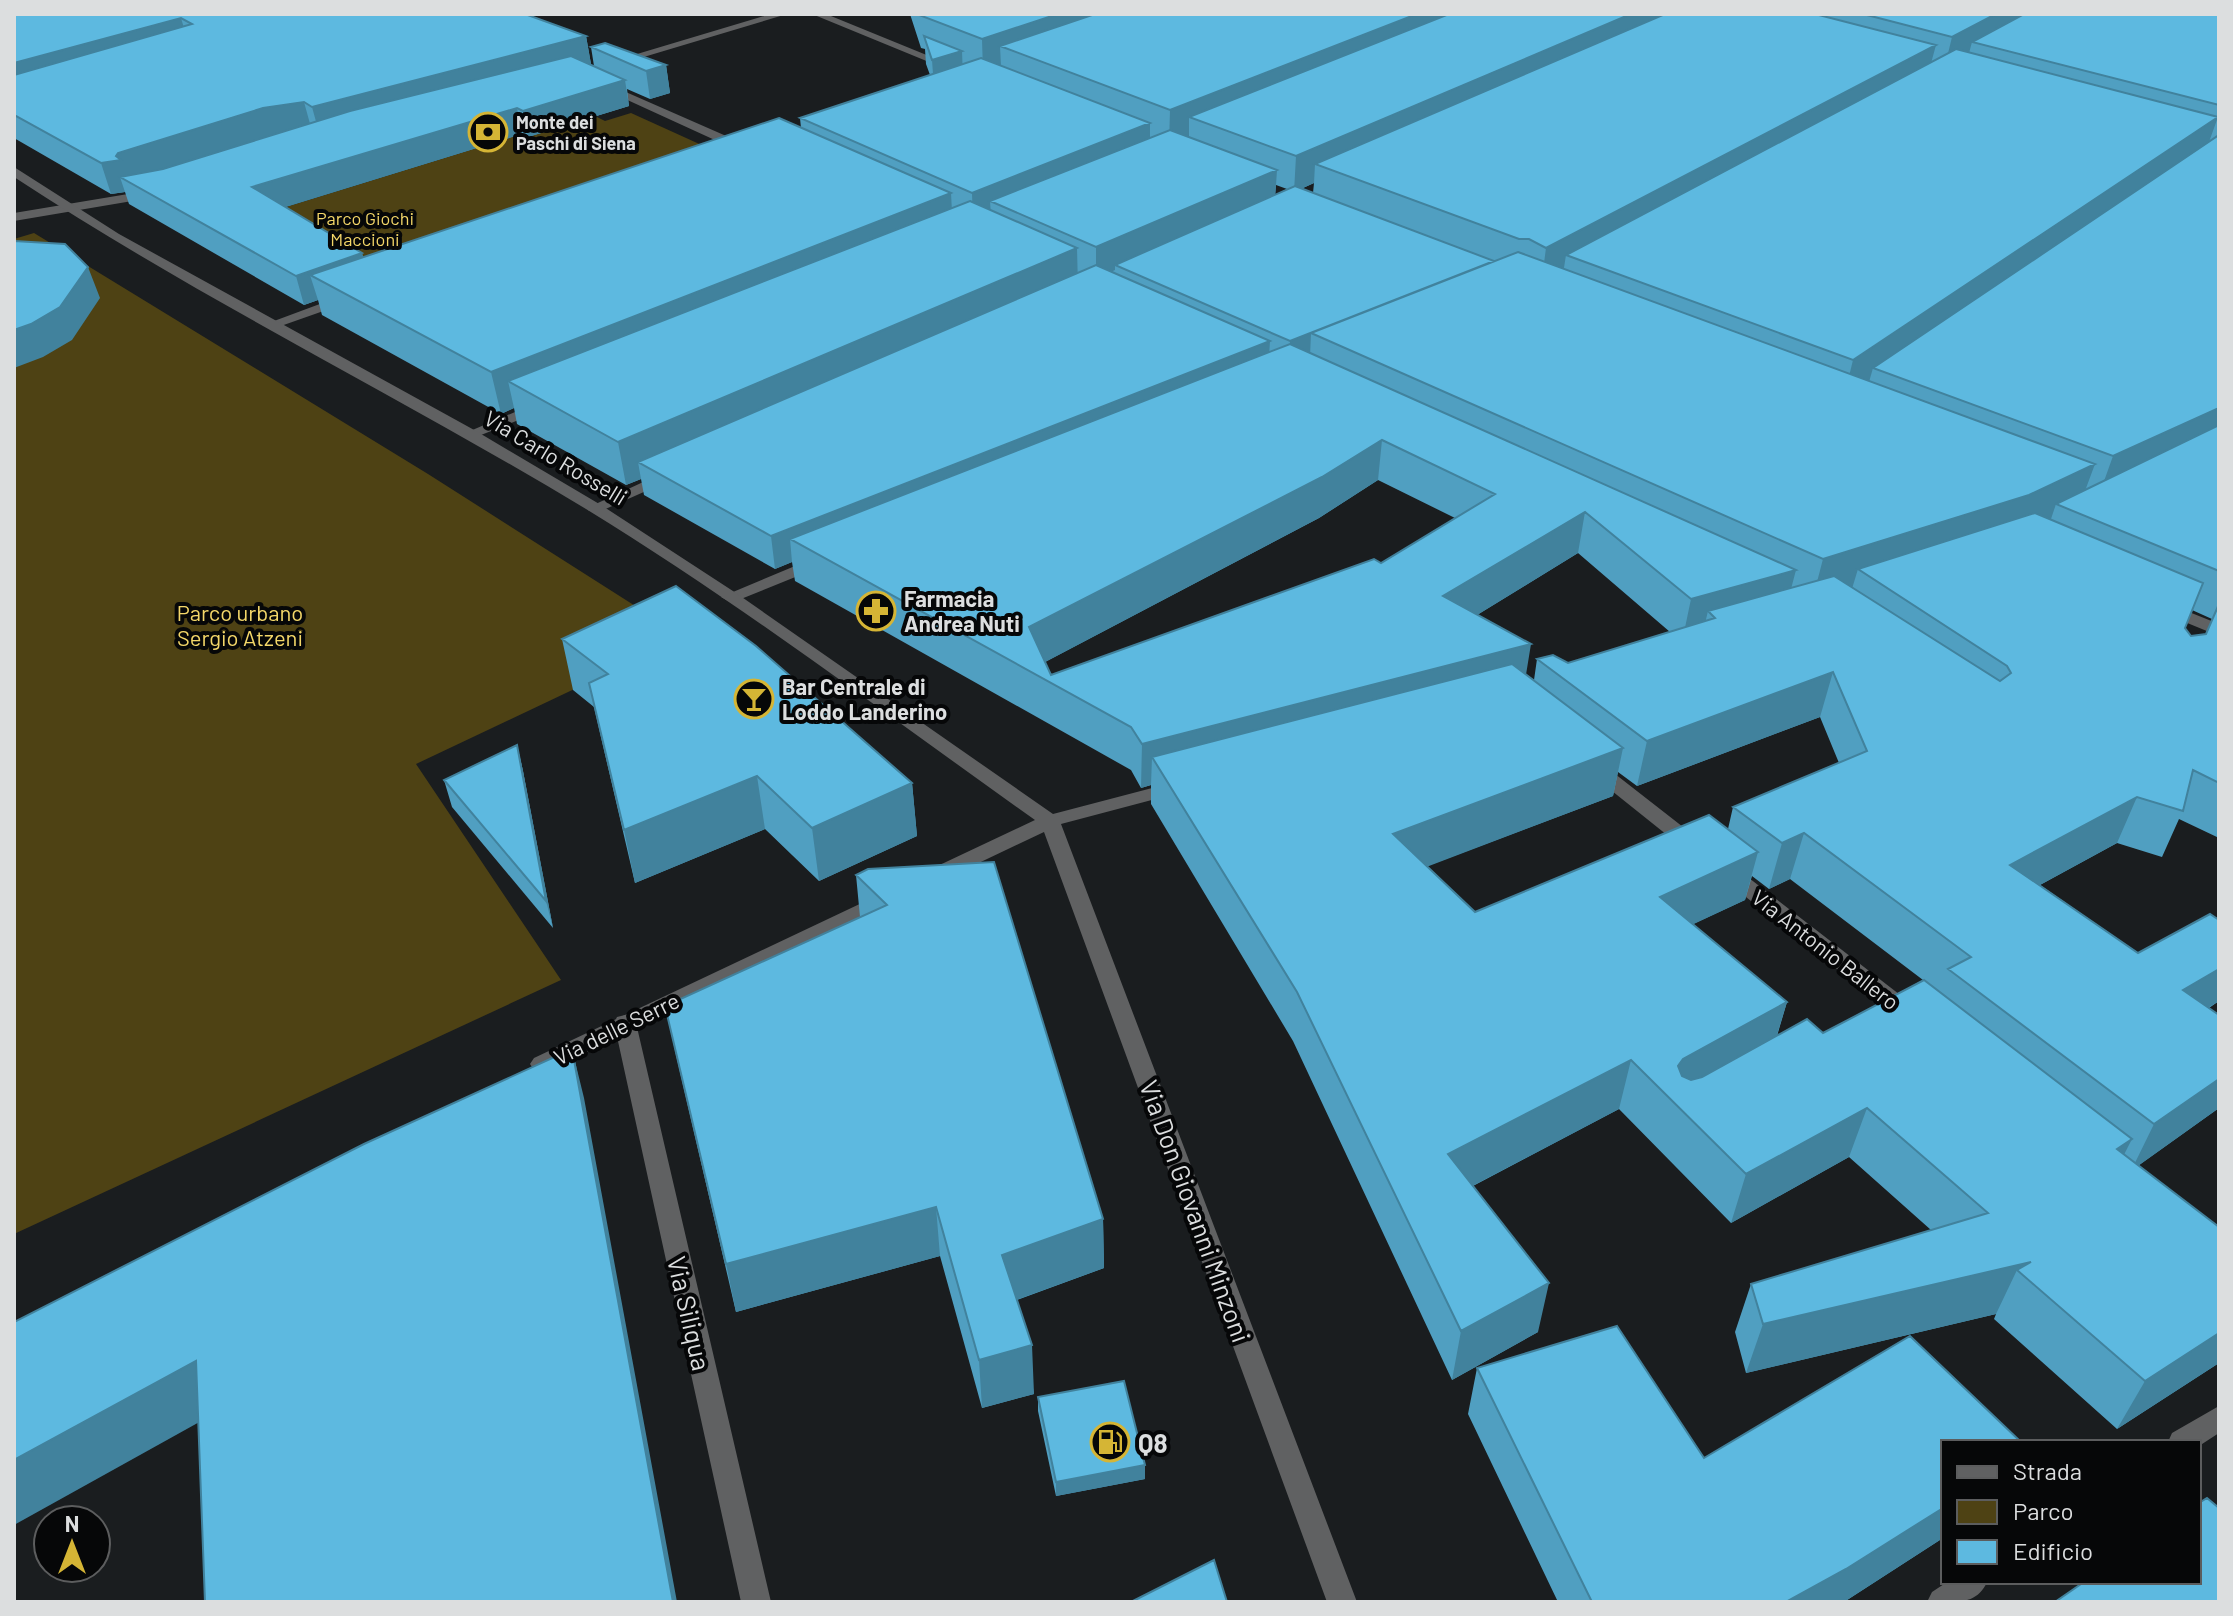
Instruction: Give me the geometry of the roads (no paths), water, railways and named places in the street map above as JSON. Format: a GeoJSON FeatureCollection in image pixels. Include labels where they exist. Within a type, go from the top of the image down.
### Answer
{"type":"FeatureCollection","features":[{"type":"Feature","properties":{"kind":"street"},"geometry":{"type":"LineString","coordinates":[[601,67],[782,14]]}},
{"type":"Feature","properties":{"kind":"street"},"geometry":{"type":"LineString","coordinates":[[817,14],[956,70]]}},
{"type":"Feature","properties":{"kind":"street"},"geometry":{"type":"LineString","coordinates":[[592,80],[754,154],[740,159]]}},
{"type":"Feature","properties":{"kind":"street","name":"Via Carlo Rosselli"},"geometry":{"type":"LineString","coordinates":[[14,171],[114,237],[471,434],[595,508],[730,597],[1050,821]]}},
{"type":"Feature","properties":{"kind":"street"},"geometry":{"type":"LineString","coordinates":[[70,206],[149,182]]}},
{"type":"Feature","properties":{"kind":"street"},"geometry":{"type":"LineString","coordinates":[[14,217],[167,191]]}},
{"type":"Feature","properties":{"kind":"street"},"geometry":{"type":"LineString","coordinates":[[273,324],[356,295]]}},
{"type":"Feature","properties":{"kind":"street"},"geometry":{"type":"LineString","coordinates":[[471,434],[562,397]]}},
{"type":"Feature","properties":{"kind":"street"},"geometry":{"type":"LineString","coordinates":[[595,508],[679,471]]}},
{"type":"Feature","properties":{"kind":"street"},"geometry":{"type":"LineString","coordinates":[[730,597],[830,556]]}},
{"type":"Feature","properties":{"kind":"street"},"geometry":{"type":"LineString","coordinates":[[2143,598],[2196,629],[2219,631]]}},
{"type":"Feature","properties":{"kind":"street","name":"Via Antonio Ballero"},"geometry":{"type":"LineString","coordinates":[[1578,755],[1926,1028]]}},
{"type":"Feature","properties":{"kind":"street","name":"Via delle Serre"},"geometry":{"type":"LineString","coordinates":[[525,1073],[1050,821],[1194,783]]}},
{"type":"Feature","properties":{"kind":"street","name":"Via Don Giovanni Minzoni"},"geometry":{"type":"LineString","coordinates":[[1050,821],[1342,1602]]}},
{"type":"Feature","properties":{"kind":"street"},"geometry":{"type":"LineString","coordinates":[[1863,1014],[1889,999]]}},
{"type":"Feature","properties":{"kind":"street","name":"Via Siliqua"},"geometry":{"type":"LineString","coordinates":[[625,1023],[756,1602]]}},
{"type":"Feature","properties":{"kind":"street"},"geometry":{"type":"LineString","coordinates":[[2185,1440],[2219,1418]]}},
{"type":"Feature","properties":{"kind":"street"},"geometry":{"type":"LineString","coordinates":[[1942,1602],[1969,1584]]}},
{"type":"Feature","properties":{"kind":"place","name":"Monte dei Paschi di Siena"},"geometry":{"type":"Point","coordinates":[488,132]}},
{"type":"Feature","properties":{"kind":"place","name":"Farmacia Andrea Nuti"},"geometry":{"type":"Point","coordinates":[876,611]}},
{"type":"Feature","properties":{"kind":"place","name":"Bar Centrale di Loddo Landerino"},"geometry":{"type":"Point","coordinates":[754,699]}},
{"type":"Feature","properties":{"kind":"place","name":"Q8"},"geometry":{"type":"Point","coordinates":[1110,1442]}},
{"type":"Feature","properties":{"kind":"park label","name":"Parco Giochi Maccioni"},"geometry":{"type":"Point","coordinates":[365,228]}},
{"type":"Feature","properties":{"kind":"park label","name":"Parco urbano Sergio Atzeni"},"geometry":{"type":"Point","coordinates":[240,624]}}]}
